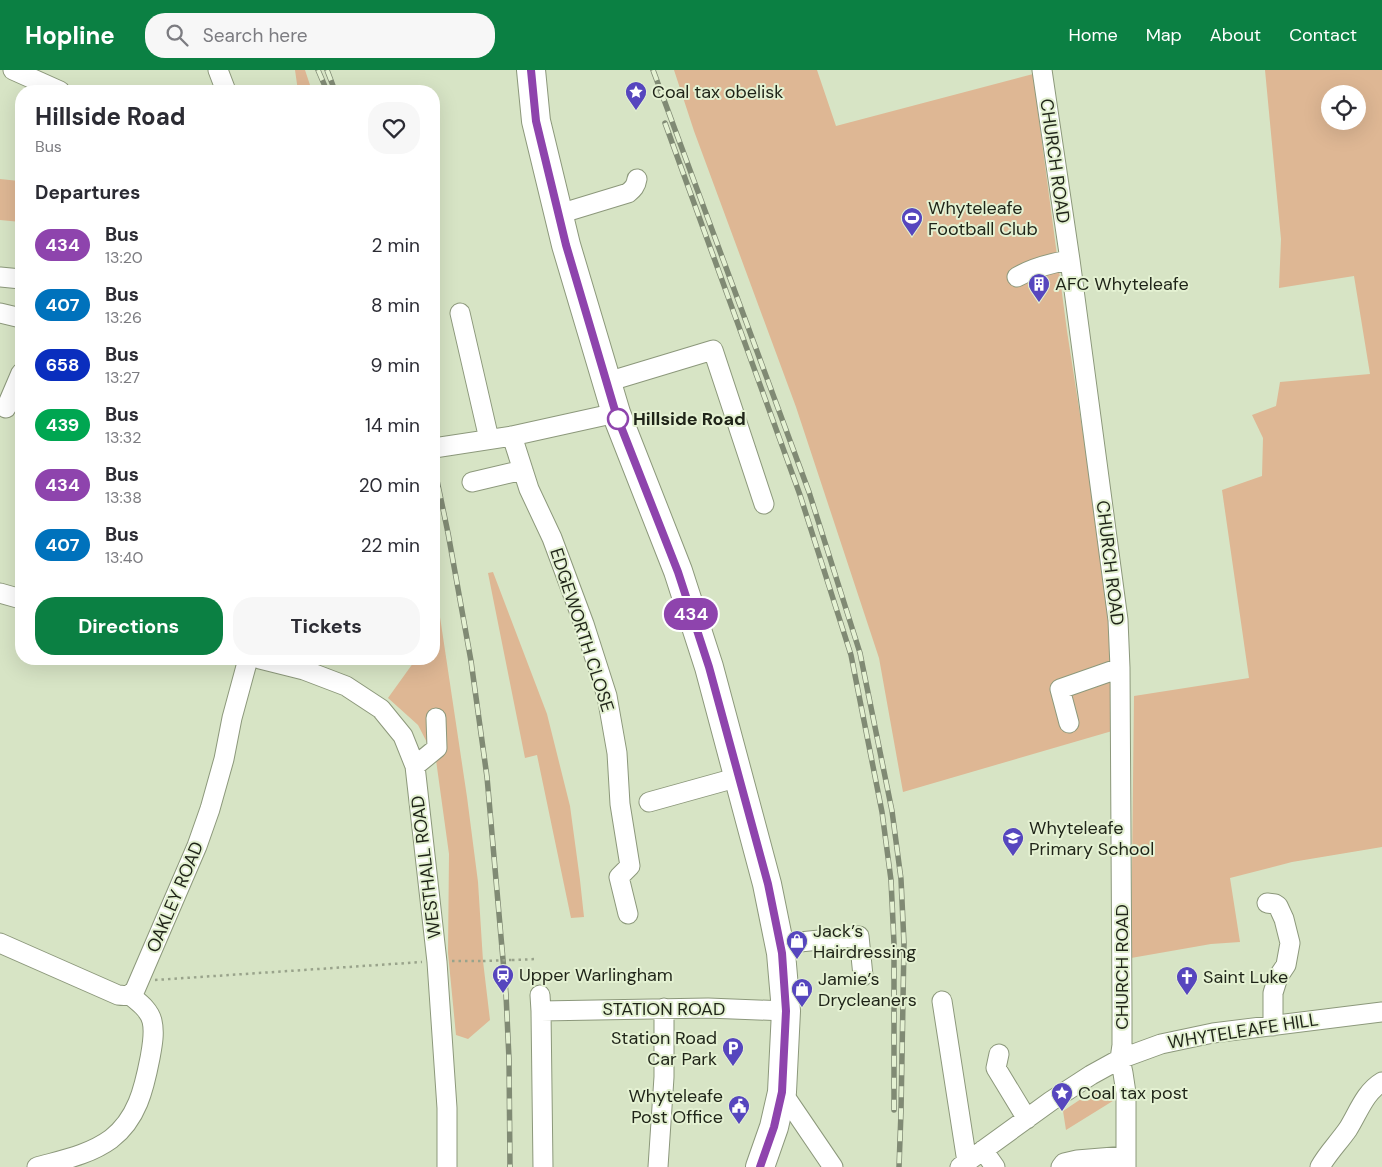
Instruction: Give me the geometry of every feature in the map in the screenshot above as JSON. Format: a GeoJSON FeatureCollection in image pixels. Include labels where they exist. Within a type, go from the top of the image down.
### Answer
{"type":"FeatureCollection","features":[{"type":"Feature","properties":{"kind":"highway"},"geometry":{"type":"LineString","coordinates":[[531,70],[536,121],[566,245],[616,414],[678,572],[709,667],[768,884],[780,944],[786,1011],[782,1092],[774,1127],[760,1167]]}},
{"type":"Feature","properties":{"kind":"street"},"geometry":{"type":"LineString","coordinates":[[13,70],[47,85]]}},
{"type":"Feature","properties":{"kind":"street"},"geometry":{"type":"LineString","coordinates":[[218,70],[224,85]]}},
{"type":"Feature","properties":{"kind":"street","name":"CHURCH ROAD"},"geometry":{"type":"LineString","coordinates":[[1042,70],[1070,260],[1118,620],[1120,668],[1122,1007],[1120,1059],[1126,1093],[1126,1162]]}},
{"type":"Feature","properties":{"kind":"street"},"geometry":{"type":"LineString","coordinates":[[558,214],[628,193],[634,189],[637,179]]}},
{"type":"Feature","properties":{"kind":"street"},"geometry":{"type":"LineString","coordinates":[[1017,277],[1028,270],[1070,260]]}},
{"type":"Feature","properties":{"kind":"street"},"geometry":{"type":"LineString","coordinates":[[0,277],[15,278]]}},
{"type":"Feature","properties":{"kind":"street"},"geometry":{"type":"LineString","coordinates":[[460,312],[489,439]]}},
{"type":"Feature","properties":{"kind":"street"},"geometry":{"type":"LineString","coordinates":[[0,313],[15,317]]}},
{"type":"Feature","properties":{"kind":"street"},"geometry":{"type":"LineString","coordinates":[[607,382],[713,350],[764,504]]}},
{"type":"Feature","properties":{"kind":"street"},"geometry":{"type":"LineString","coordinates":[[6,408],[15,387]]}},
{"type":"Feature","properties":{"kind":"street"},"geometry":{"type":"LineString","coordinates":[[440,447],[512,436],[616,414]]}},
{"type":"Feature","properties":{"kind":"street","name":"EDGEWORTH CLOSE"},"geometry":{"type":"LineString","coordinates":[[512,436],[529,489],[552,538],[584,624],[607,696],[617,753],[620,804],[630,866],[619,877],[628,914]]}},
{"type":"Feature","properties":{"kind":"street"},"geometry":{"type":"LineString","coordinates":[[472,482],[523,470]]}},
{"type":"Feature","properties":{"kind":"street"},"geometry":{"type":"LineString","coordinates":[[0,593],[15,597]]}},
{"type":"Feature","properties":{"kind":"street","name":"OAKLEY ROAD"},"geometry":{"type":"LineString","coordinates":[[134,988],[197,846],[210,809],[246,665]]}},
{"type":"Feature","properties":{"kind":"street","name":"WESTHALL ROAD"},"geometry":{"type":"LineString","coordinates":[[287,665],[346,686],[380,709],[403,736],[415,766],[437,962],[447,1108],[446,1167]]}},
{"type":"Feature","properties":{"kind":"street"},"geometry":{"type":"LineString","coordinates":[[1069,723],[1060,689],[1120,668]]}},
{"type":"Feature","properties":{"kind":"street"},"geometry":{"type":"LineString","coordinates":[[415,766],[437,748],[436,718]]}},
{"type":"Feature","properties":{"kind":"street"},"geometry":{"type":"LineString","coordinates":[[650,802],[739,777]]}},
{"type":"Feature","properties":{"kind":"street"},"geometry":{"type":"LineString","coordinates":[[1267,903],[1278,906],[1284,919],[1290,944],[1286,965],[1278,977],[1273,993],[1273,1026]]}},
{"type":"Feature","properties":{"kind":"street"},"geometry":{"type":"LineString","coordinates":[[780,944],[859,936],[862,976]]}},
{"type":"Feature","properties":{"kind":"street"},"geometry":{"type":"LineString","coordinates":[[0,943],[118,994],[125,996],[134,988],[152,1020],[153,1041],[145,1085],[136,1108],[126,1123],[112,1138],[89,1152],[37,1167]]}},
{"type":"Feature","properties":{"kind":"street"},"geometry":{"type":"LineString","coordinates":[[942,1001],[963,1164]]}},
{"type":"Feature","properties":{"kind":"street","name":"STATION ROAD"},"geometry":{"type":"LineString","coordinates":[[544,1167],[541,1003],[786,1011]]}},
{"type":"Feature","properties":{"kind":"street"},"geometry":{"type":"LineString","coordinates":[[658,1167],[664,1077],[664,1008]]}},
{"type":"Feature","properties":{"kind":"street","name":"WHYTELEAFE HILL"},"geometry":{"type":"LineString","coordinates":[[963,1164],[1091,1074],[1120,1059],[1161,1044],[1213,1033],[1382,1012]]}},
{"type":"Feature","properties":{"kind":"street"},"geometry":{"type":"LineString","coordinates":[[999,1054],[996,1068],[1026,1118]]}},
{"type":"Feature","properties":{"kind":"street"},"geometry":{"type":"LineString","coordinates":[[1320,1167],[1348,1129],[1361,1105],[1375,1086],[1382,1082]]}},
{"type":"Feature","properties":{"kind":"street"},"geometry":{"type":"LineString","coordinates":[[782,1092],[833,1167]]}},
{"type":"Feature","properties":{"kind":"street"},"geometry":{"type":"LineString","coordinates":[[984,1150],[995,1167]]}},
{"type":"Feature","properties":{"kind":"street"},"geometry":{"type":"LineString","coordinates":[[1061,1167],[1064,1163],[1077,1160],[1126,1162]]}},
{"type":"Feature","properties":{"kind":"path"},"geometry":{"type":"LineString","coordinates":[[134,988],[398,963],[537,959]]}},
{"type":"Feature","properties":{"kind":"shaded area"},"geometry":{"type":"Polygon","coordinates":[[[295,70],[305,70],[310,85],[297,85],[295,70]]]}},
{"type":"Feature","properties":{"kind":"shaded area"},"geometry":{"type":"Polygon","coordinates":[[[674,70],[817,70],[836,126],[1033,74],[1067,331],[1108,595],[1119,729],[903,792],[879,658],[796,407],[694,131],[674,70]]]}},
{"type":"Feature","properties":{"kind":"shaded area"},"geometry":{"type":"Polygon","coordinates":[[[1265,70],[1382,70],[1382,847],[1292,862],[1230,878],[1240,942],[1211,944],[1131,958],[1134,696],[1249,678],[1222,490],[1262,476],[1263,438],[1252,415],[1276,406],[1280,382],[1370,374],[1354,276],[1279,288],[1281,239],[1265,70]]]}},
{"type":"Feature","properties":{"kind":"shaded area"},"geometry":{"type":"Polygon","coordinates":[[[0,179],[15,181],[15,221],[0,220],[0,179]]]}},
{"type":"Feature","properties":{"kind":"shaded area"},"geometry":{"type":"Polygon","coordinates":[[[493,572],[547,714],[570,806],[584,917],[571,918],[537,755],[525,758],[488,573],[493,572]]]}},
{"type":"Feature","properties":{"kind":"shaded area"},"geometry":{"type":"Polygon","coordinates":[[[440,617],[478,882],[483,961],[490,1020],[468,1039],[456,1035],[448,953],[449,854],[436,760],[418,725],[388,698],[412,665],[440,665],[440,617]]]}},
{"type":"Feature","properties":{"kind":"shaded area"},"geometry":{"type":"Polygon","coordinates":[[[1112,1089],[1116,1099],[1066,1130],[1063,1111],[1090,1093],[1112,1089]]]}},
{"type":"Feature","properties":{"kind":"railway"},"geometry":{"type":"LineString","coordinates":[[318,70],[324,85]]}},
{"type":"Feature","properties":{"kind":"railway"},"geometry":{"type":"LineString","coordinates":[[327,70],[333,85]]}},
{"type":"Feature","properties":{"kind":"railway"},"geometry":{"type":"LineString","coordinates":[[653,70],[809,492],[860,653],[892,811],[901,879],[904,944],[899,1167]]}},
{"type":"Feature","properties":{"kind":"railway"},"geometry":{"type":"LineString","coordinates":[[665,123],[800,495],[851,655],[882,812],[891,880],[894,944],[894,1110]]}},
{"type":"Feature","properties":{"kind":"railway"},"geometry":{"type":"LineString","coordinates":[[440,495],[471,661],[487,777],[506,994],[510,1167]]}},
{"type":"Feature","properties":{"kind":"bus line","name":"434"},"geometry":{"type":"LineString","coordinates":[[531,70],[536,121],[566,245],[616,414],[678,572],[709,667],[768,884],[782,953],[786,1011],[782,1092],[774,1127],[760,1167]]}},
{"type":"Feature","properties":{"kind":"place","name":"Coal tax obelisk"},"geometry":{"type":"Point","coordinates":[636,111]}},
{"type":"Feature","properties":{"kind":"place","name":"Whyteleafe Football Club"},"geometry":{"type":"Point","coordinates":[912,237]}},
{"type":"Feature","properties":{"kind":"place","name":"AFC Whyteleafe"},"geometry":{"type":"Point","coordinates":[1039,303]}},
{"type":"Feature","properties":{"kind":"place","name":"Hillside Road"},"geometry":{"type":"Point","coordinates":[618,419]}},
{"type":"Feature","properties":{"kind":"place","name":"Whyteleafe Primary School"},"geometry":{"type":"Point","coordinates":[1013,857]}},
{"type":"Feature","properties":{"kind":"place","name":"Jack’s Hairdressing"},"geometry":{"type":"Point","coordinates":[797,960]}},
{"type":"Feature","properties":{"kind":"place","name":"Upper Warlingham"},"geometry":{"type":"Point","coordinates":[503,994]}},
{"type":"Feature","properties":{"kind":"place","name":"Saint Luke"},"geometry":{"type":"Point","coordinates":[1187,996]}},
{"type":"Feature","properties":{"kind":"place","name":"Jamie’s Drycleaners"},"geometry":{"type":"Point","coordinates":[802,1008]}},
{"type":"Feature","properties":{"kind":"place","name":"Station Road Car Park"},"geometry":{"type":"Point","coordinates":[733,1067]}},
{"type":"Feature","properties":{"kind":"place","name":"Coal tax post"},"geometry":{"type":"Point","coordinates":[1062,1112]}},
{"type":"Feature","properties":{"kind":"place","name":"Whyteleafe Post Office"},"geometry":{"type":"Point","coordinates":[739,1125]}}]}
